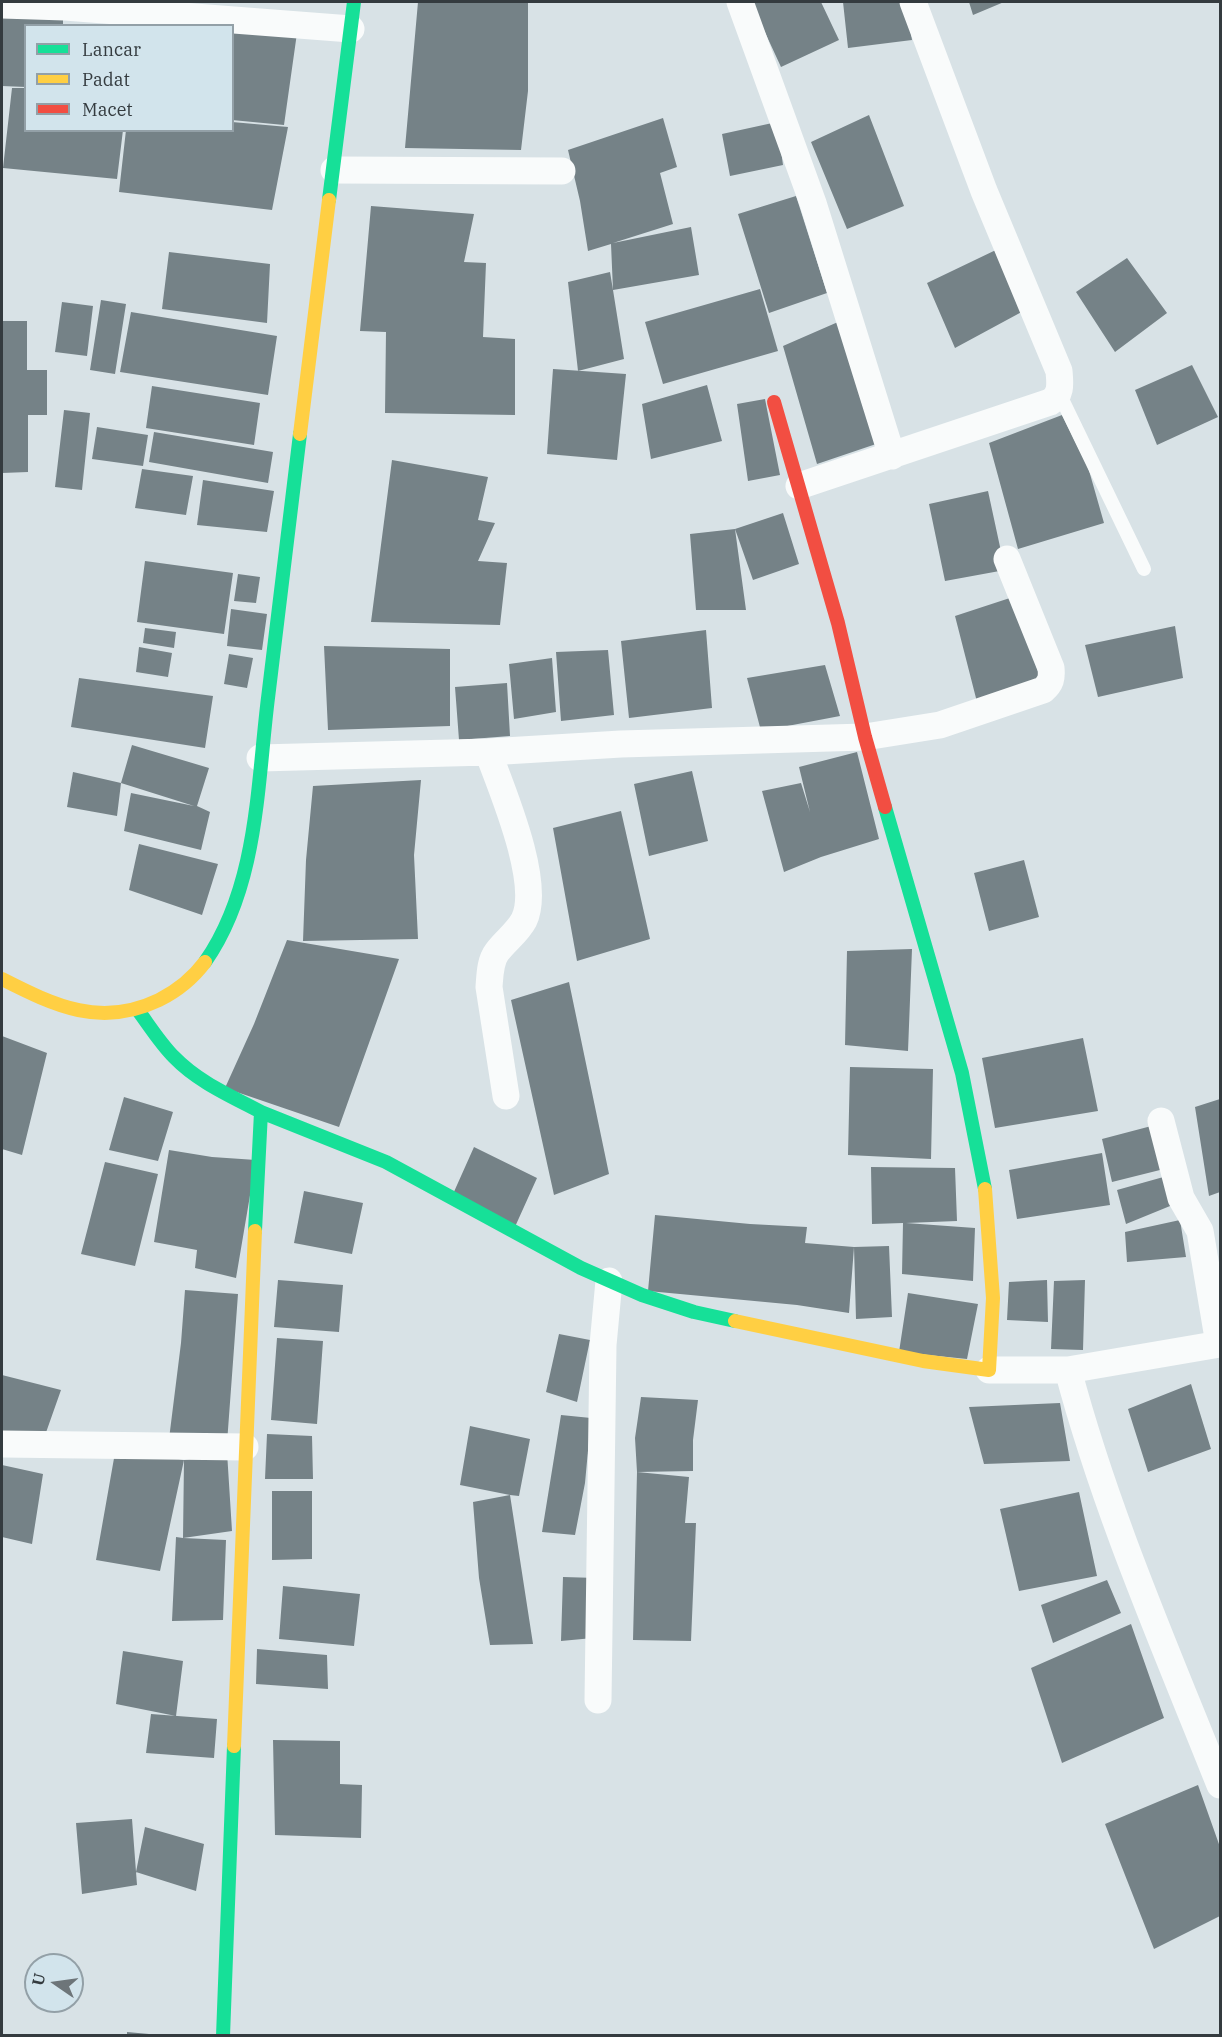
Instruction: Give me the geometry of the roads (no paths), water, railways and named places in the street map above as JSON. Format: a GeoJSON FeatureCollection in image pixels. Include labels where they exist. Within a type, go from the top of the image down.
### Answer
{"type":"FeatureCollection","features":[{"type":"Feature","properties":{"kind":"street"},"geometry":{"type":"LineString","coordinates":[[2,979],[32,994],[88,1012],[109,1014],[137,1009],[179,990],[204,964],[221,937],[232,910],[246,864],[354,2]]}},
{"type":"Feature","properties":{"kind":"street"},"geometry":{"type":"LineString","coordinates":[[740,2],[813,202],[892,456]]}},
{"type":"Feature","properties":{"kind":"street"},"geometry":{"type":"LineString","coordinates":[[799,486],[1050,402],[1056,399],[1059,393],[1059,371],[984,191],[913,2]]}},
{"type":"Feature","properties":{"kind":"street"},"geometry":{"type":"LineString","coordinates":[[2,5],[65,7],[351,29]]}},
{"type":"Feature","properties":{"kind":"street"},"geometry":{"type":"LineString","coordinates":[[334,170],[562,171]]}},
{"type":"Feature","properties":{"kind":"street"},"geometry":{"type":"LineString","coordinates":[[774,402],[838,623],[865,737],[951,1033],[978,1150],[986,1194],[993,1281],[990,1370]]}},
{"type":"Feature","properties":{"kind":"street"},"geometry":{"type":"LineString","coordinates":[[260,758],[488,752],[621,744],[865,737],[940,725],[1043,690],[1052,677],[1051,668],[1007,559]]}},
{"type":"Feature","properties":{"kind":"street"},"geometry":{"type":"LineString","coordinates":[[488,752],[520,841],[529,902],[524,919],[514,935],[496,952],[490,971],[489,987],[506,1096]]}},
{"type":"Feature","properties":{"kind":"street"},"geometry":{"type":"LineString","coordinates":[[137,1009],[160,1042],[182,1065],[212,1086],[261,1112],[386,1162],[507,1229],[609,1281],[642,1295],[694,1312],[838,1344],[923,1361],[990,1370],[1068,1370],[1220,1344],[1200,1231],[1180,1198],[1161,1122]]}},
{"type":"Feature","properties":{"kind":"street"},"geometry":{"type":"LineString","coordinates":[[223,2036],[245,1447],[261,1112]]}},
{"type":"Feature","properties":{"kind":"street"},"geometry":{"type":"LineString","coordinates":[[598,1700],[603,1346],[609,1281]]}},
{"type":"Feature","properties":{"kind":"street"},"geometry":{"type":"LineString","coordinates":[[1068,1370],[1117,1526],[1221,1785]]}},
{"type":"Feature","properties":{"kind":"street"},"geometry":{"type":"LineString","coordinates":[[2,1444],[245,1447]]}},
{"type":"Feature","properties":{"kind":"lane"},"geometry":{"type":"LineString","coordinates":[[1059,393],[1144,569]]}}]}
